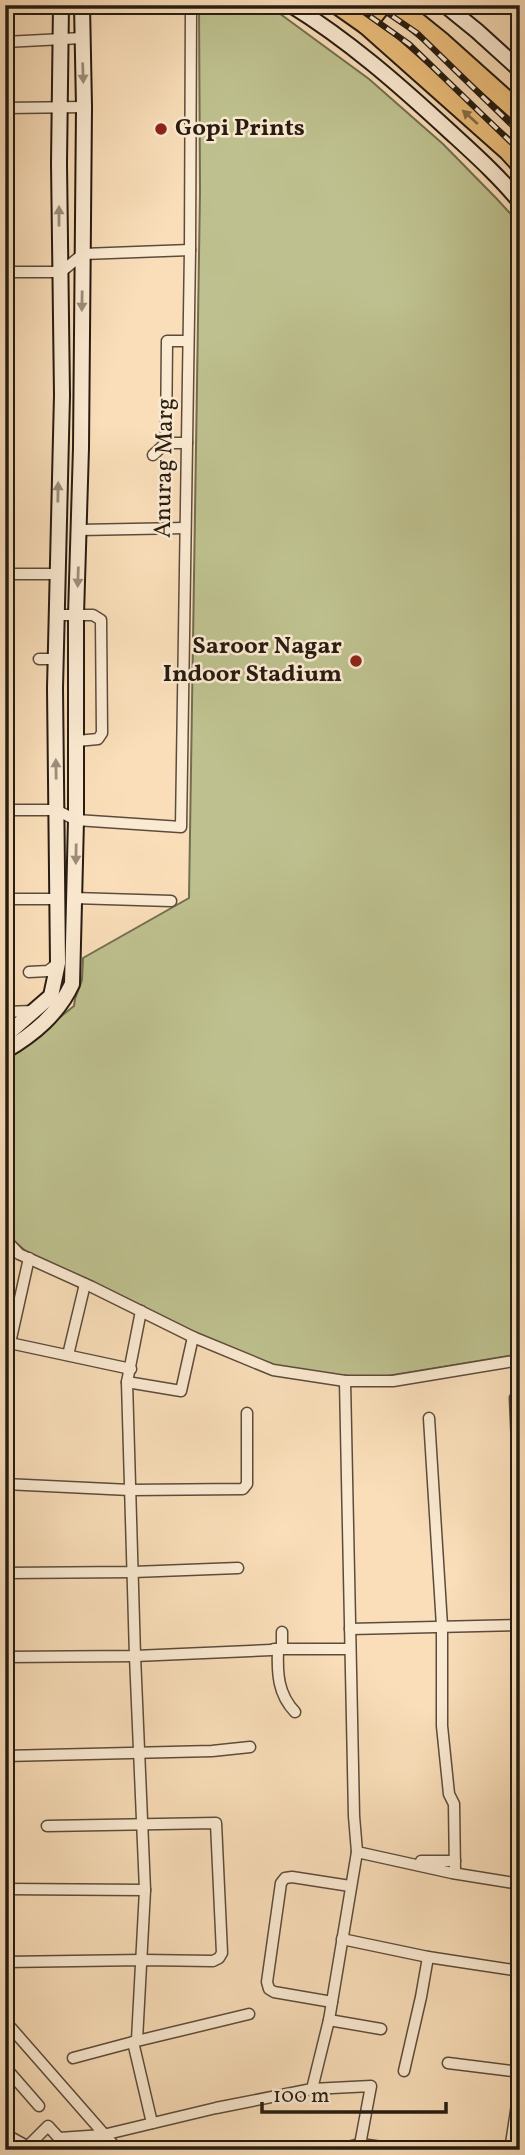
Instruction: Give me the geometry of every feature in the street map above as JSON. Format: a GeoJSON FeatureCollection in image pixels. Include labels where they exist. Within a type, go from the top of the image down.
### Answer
{"type":"FeatureCollection","features":[{"type":"Feature","properties":{"kind":"highway"},"geometry":{"type":"LineString","coordinates":[[339,5],[366,24],[520,163]]}},
{"type":"Feature","properties":{"kind":"highway"},"geometry":{"type":"LineString","coordinates":[[366,24],[381,5]]}},
{"type":"Feature","properties":{"kind":"highway"},"geometry":{"type":"LineString","coordinates":[[395,5],[520,113]]}},
{"type":"Feature","properties":{"kind":"street"},"geometry":{"type":"LineString","coordinates":[[5,1051],[39,1027],[65,1000],[72,984],[57,899],[56,810],[61,5]]}},
{"type":"Feature","properties":{"kind":"street"},"geometry":{"type":"LineString","coordinates":[[5,1036],[51,996],[66,962],[74,898],[83,254],[82,5]]}},
{"type":"Feature","properties":{"kind":"street","name":"Anurag Marg"},"geometry":{"type":"LineString","coordinates":[[76,821],[181,827],[191,5]]}},
{"type":"Feature","properties":{"kind":"street"},"geometry":{"type":"LineString","coordinates":[[291,5],[324,25],[405,91],[503,181],[520,202]]}},
{"type":"Feature","properties":{"kind":"street"},"geometry":{"type":"LineString","coordinates":[[445,5],[520,70]]}},
{"type":"Feature","properties":{"kind":"street"},"geometry":{"type":"LineString","coordinates":[[5,42],[82,38]]}},
{"type":"Feature","properties":{"kind":"street"},"geometry":{"type":"LineString","coordinates":[[5,108],[84,107]]}},
{"type":"Feature","properties":{"kind":"street"},"geometry":{"type":"LineString","coordinates":[[5,272],[61,272],[83,254],[190,250]]}},
{"type":"Feature","properties":{"kind":"street"},"geometry":{"type":"LineString","coordinates":[[166,443],[166,341],[188,341]]}},
{"type":"Feature","properties":{"kind":"street"},"geometry":{"type":"LineString","coordinates":[[153,455],[166,443],[187,443]]}},
{"type":"Feature","properties":{"kind":"street"},"geometry":{"type":"LineString","coordinates":[[60,447],[81,448]]}},
{"type":"Feature","properties":{"kind":"street"},"geometry":{"type":"LineString","coordinates":[[79,530],[185,528]]}},
{"type":"Feature","properties":{"kind":"street"},"geometry":{"type":"LineString","coordinates":[[5,574],[56,574]]}},
{"type":"Feature","properties":{"kind":"street"},"geometry":{"type":"LineString","coordinates":[[56,615],[93,615],[101,620],[103,729],[97,739],[77,741]]}},
{"type":"Feature","properties":{"kind":"street"},"geometry":{"type":"LineString","coordinates":[[38,659],[55,659]]}},
{"type":"Feature","properties":{"kind":"street"},"geometry":{"type":"LineString","coordinates":[[5,810],[56,810],[76,821]]}},
{"type":"Feature","properties":{"kind":"street"},"geometry":{"type":"LineString","coordinates":[[74,898],[171,901]]}},
{"type":"Feature","properties":{"kind":"street"},"geometry":{"type":"LineString","coordinates":[[5,899],[57,899]]}},
{"type":"Feature","properties":{"kind":"street"},"geometry":{"type":"LineString","coordinates":[[29,972],[48,971],[66,962]]}},
{"type":"Feature","properties":{"kind":"street"},"geometry":{"type":"LineString","coordinates":[[5,1012],[35,1011]]}},
{"type":"Feature","properties":{"kind":"street"},"geometry":{"type":"LineString","coordinates":[[5,1238],[9,1251],[85,1284],[193,1337],[273,1370],[345,1381],[393,1381],[520,1360]]}},
{"type":"Feature","properties":{"kind":"street"},"geometry":{"type":"LineString","coordinates":[[29,1258],[8,1343],[131,1369]]}},
{"type":"Feature","properties":{"kind":"street"},"geometry":{"type":"LineString","coordinates":[[68,1355],[85,1284]]}},
{"type":"Feature","properties":{"kind":"street"},"geometry":{"type":"LineString","coordinates":[[141,1311],[127,1382],[145,1890],[143,1960],[135,2041],[152,2123]]}},
{"type":"Feature","properties":{"kind":"street"},"geometry":{"type":"LineString","coordinates":[[127,1382],[181,1391],[193,1337]]}},
{"type":"Feature","properties":{"kind":"street"},"geometry":{"type":"LineString","coordinates":[[312,2089],[329,2020],[357,1853],[345,1381]]}},
{"type":"Feature","properties":{"kind":"street"},"geometry":{"type":"LineString","coordinates":[[515,1398],[520,1513]]}},
{"type":"Feature","properties":{"kind":"street"},"geometry":{"type":"LineString","coordinates":[[5,1484],[130,1490],[243,1489],[247,1484],[247,1413]]}},
{"type":"Feature","properties":{"kind":"street"},"geometry":{"type":"LineString","coordinates":[[429,1418],[442,1626],[442,1726],[449,1794],[454,1804],[455,1874]]}},
{"type":"Feature","properties":{"kind":"street"},"geometry":{"type":"LineString","coordinates":[[5,1573],[239,1568]]}},
{"type":"Feature","properties":{"kind":"street"},"geometry":{"type":"LineString","coordinates":[[350,1629],[520,1625]]}},
{"type":"Feature","properties":{"kind":"street"},"geometry":{"type":"LineString","coordinates":[[282,1633],[276,1649],[278,1682],[295,1713]]}},
{"type":"Feature","properties":{"kind":"street"},"geometry":{"type":"LineString","coordinates":[[5,1657],[350,1649]]}},
{"type":"Feature","properties":{"kind":"street"},"geometry":{"type":"LineString","coordinates":[[5,1756],[212,1751],[250,1746]]}},
{"type":"Feature","properties":{"kind":"street"},"geometry":{"type":"LineString","coordinates":[[5,1962],[213,1961],[219,1958],[223,1946],[216,1823],[47,1826]]}},
{"type":"Feature","properties":{"kind":"street"},"geometry":{"type":"LineString","coordinates":[[357,1853],[436,1865],[455,1861]]}},
{"type":"Feature","properties":{"kind":"street"},"geometry":{"type":"LineString","coordinates":[[421,1861],[455,1874],[520,1884]]}},
{"type":"Feature","properties":{"kind":"street"},"geometry":{"type":"LineString","coordinates":[[332,2002],[269,1989],[267,1982],[281,1884],[285,1878],[292,1877],[350,1886]]}},
{"type":"Feature","properties":{"kind":"street"},"geometry":{"type":"LineString","coordinates":[[5,1889],[145,1890]]}},
{"type":"Feature","properties":{"kind":"street"},"geometry":{"type":"LineString","coordinates":[[342,1939],[428,1957],[520,1971]]}},
{"type":"Feature","properties":{"kind":"street"},"geometry":{"type":"LineString","coordinates":[[404,2071],[428,1957]]}},
{"type":"Feature","properties":{"kind":"street"},"geometry":{"type":"LineString","coordinates":[[73,2058],[249,2014]]}},
{"type":"Feature","properties":{"kind":"street"},"geometry":{"type":"LineString","coordinates":[[329,2020],[381,2029]]}},
{"type":"Feature","properties":{"kind":"street"},"geometry":{"type":"LineString","coordinates":[[5,2021],[118,2150]]}},
{"type":"Feature","properties":{"kind":"street"},"geometry":{"type":"LineString","coordinates":[[448,2063],[520,2072]]}},
{"type":"Feature","properties":{"kind":"street"},"geometry":{"type":"LineString","coordinates":[[5,2067],[39,2106]]}},
{"type":"Feature","properties":{"kind":"street"},"geometry":{"type":"LineString","coordinates":[[510,2150],[520,2085]]}},
{"type":"Feature","properties":{"kind":"street"},"geometry":{"type":"LineString","coordinates":[[59,2138],[103,2135],[312,2089],[370,2086],[359,2147]]}},
{"type":"Feature","properties":{"kind":"street"},"geometry":{"type":"LineString","coordinates":[[5,2134],[31,2147],[48,2126],[70,2150]]}},
{"type":"Feature","properties":{"kind":"street"},"geometry":{"type":"LineString","coordinates":[[337,2150],[359,2147],[404,2150]]}},
{"type":"Feature","properties":{"kind":"green space","name":"Saroor Nagar Indoor Stadium"},"geometry":{"type":"Polygon","coordinates":[[[199,5],[268,5],[369,79],[443,144],[520,224],[520,1354],[375,1378],[274,1367],[193,1334],[29,1254],[14,1241],[5,1225],[5,1061],[74,1006],[82,980],[83,958],[189,898],[200,192],[199,5]]]}},
{"type":"Feature","properties":{"kind":"railway"},"geometry":{"type":"LineString","coordinates":[[354,5],[409,44],[520,151]]}},
{"type":"Feature","properties":{"kind":"railway"},"geometry":{"type":"LineString","coordinates":[[376,5],[417,33],[520,133]]}},
{"type":"Feature","properties":{"kind":"place","name":"Gopi Prints"},"geometry":{"type":"Point","coordinates":[161,129]}},
{"type":"Feature","properties":{"kind":"place","name":"Saroor Nagar Indoor Stadium"},"geometry":{"type":"Point","coordinates":[356,661]}}]}
